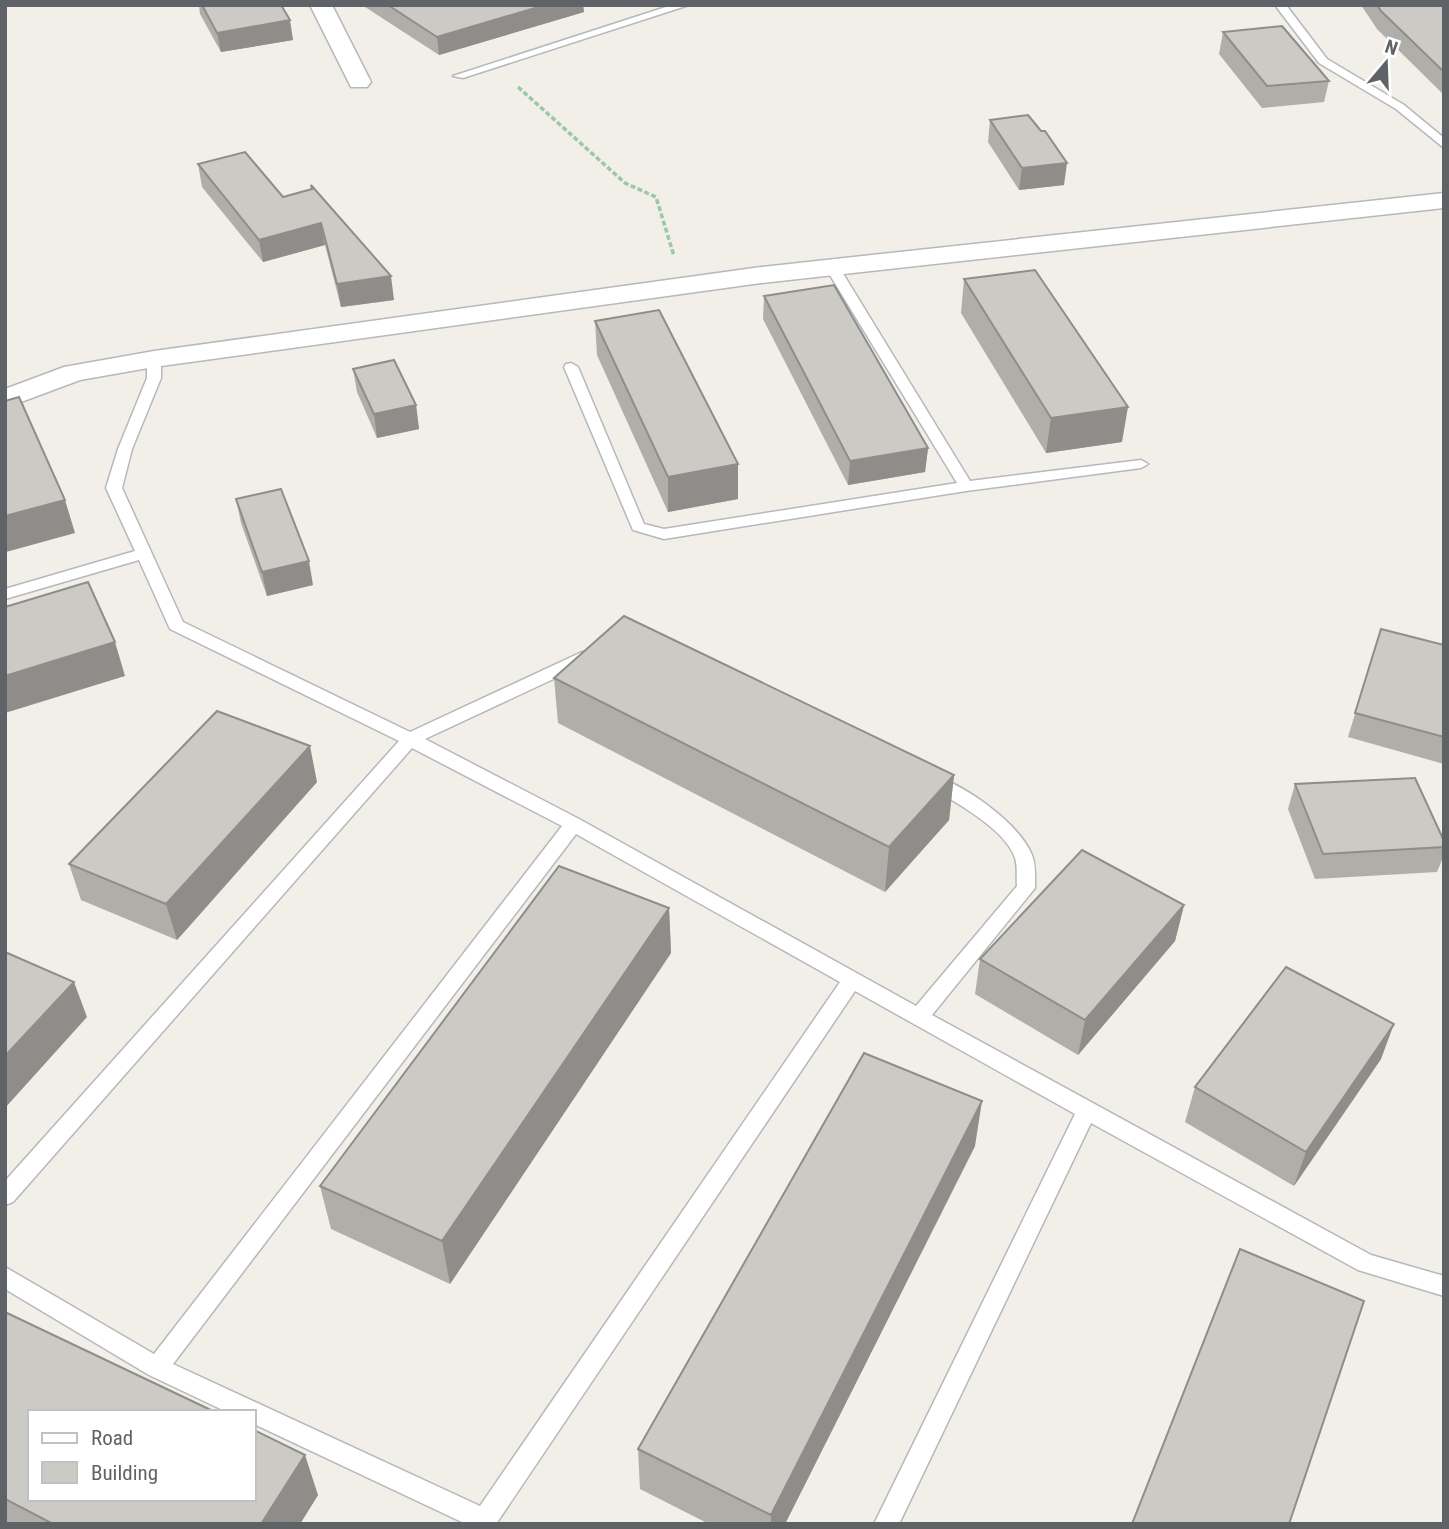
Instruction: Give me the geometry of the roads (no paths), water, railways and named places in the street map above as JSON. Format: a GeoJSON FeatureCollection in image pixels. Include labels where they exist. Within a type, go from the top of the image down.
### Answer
{"type":"FeatureCollection","features":[{"type":"Feature","properties":{"kind":"street"},"geometry":{"type":"LineString","coordinates":[[321,5],[359,82]]}},
{"type":"Feature","properties":{"kind":"street"},"geometry":{"type":"LineString","coordinates":[[5,399],[74,373],[154,359],[683,285],[1444,200]]}},
{"type":"Feature","properties":{"kind":"lane"},"geometry":{"type":"LineString","coordinates":[[459,76],[684,5]]}},
{"type":"Feature","properties":{"kind":"lane"},"geometry":{"type":"LineString","coordinates":[[1280,5],[1323,61],[1400,107],[1444,144]]}},
{"type":"Feature","properties":{"kind":"lane"},"geometry":{"type":"LineString","coordinates":[[832,267],[966,486]]}},
{"type":"Feature","properties":{"kind":"lane"},"geometry":{"type":"LineString","coordinates":[[154,359],[154,378],[125,449],[114,488],[176,625],[410,739],[573,824],[1087,1111],[1366,1263],[1444,1286]]}},
{"type":"Feature","properties":{"kind":"lane"},"geometry":{"type":"LineString","coordinates":[[571,367],[638,527],[664,534],[966,486],[1141,464]]}},
{"type":"Feature","properties":{"kind":"lane"},"geometry":{"type":"LineString","coordinates":[[5,594],[144,553]]}},
{"type":"Feature","properties":{"kind":"lane"},"geometry":{"type":"LineString","coordinates":[[5,1196],[410,739],[598,651],[608,649]]}},
{"type":"Feature","properties":{"kind":"lane"},"geometry":{"type":"LineString","coordinates":[[915,773],[952,791],[996,822],[1023,856],[1026,888],[918,1017]]}},
{"type":"Feature","properties":{"kind":"lane"},"geometry":{"type":"LineString","coordinates":[[157,1368],[573,824]]}},
{"type":"Feature","properties":{"kind":"lane"},"geometry":{"type":"LineString","coordinates":[[256,1413],[483,1522],[852,979]]}},
{"type":"Feature","properties":{"kind":"lane"},"geometry":{"type":"LineString","coordinates":[[886,1524],[1087,1111]]}},
{"type":"Feature","properties":{"kind":"lane"},"geometry":{"type":"LineString","coordinates":[[5,1277],[157,1368],[249,1410]]}}]}
